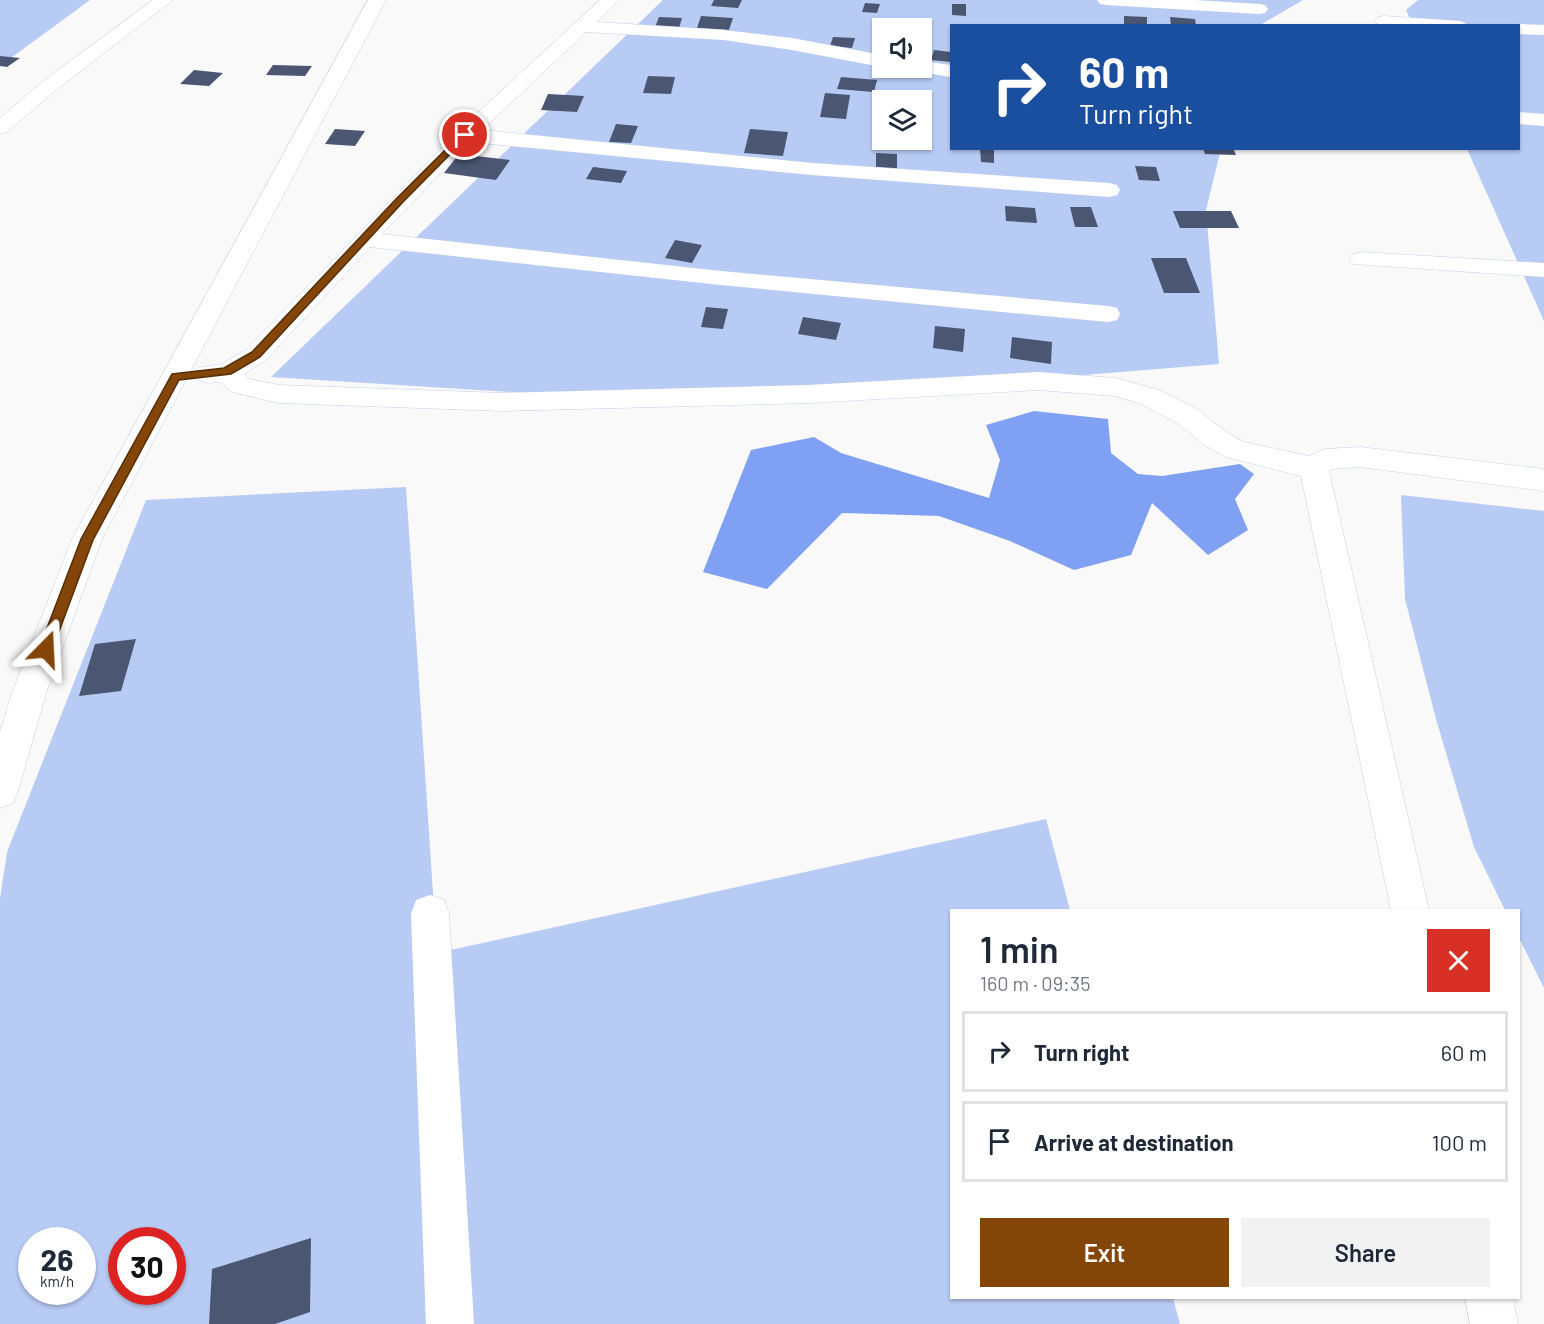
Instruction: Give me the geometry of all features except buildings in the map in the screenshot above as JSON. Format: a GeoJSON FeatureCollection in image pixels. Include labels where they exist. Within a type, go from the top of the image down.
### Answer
{"type":"FeatureCollection","features":[{"type":"Feature","properties":{"kind":"street"},"geometry":{"type":"LineString","coordinates":[[0,128],[49,86],[164,0]]}},
{"type":"Feature","properties":{"kind":"street"},"geometry":{"type":"LineString","coordinates":[[0,791],[29,693],[87,539],[377,0]]}},
{"type":"Feature","properties":{"kind":"street"},"geometry":{"type":"LineString","coordinates":[[176,377],[227,372],[256,355],[465,135],[610,0]]}},
{"type":"Feature","properties":{"kind":"street"},"geometry":{"type":"LineString","coordinates":[[1106,0],[1259,9]]}},
{"type":"Feature","properties":{"kind":"street"},"geometry":{"type":"LineString","coordinates":[[1384,21],[1430,24]]}},
{"type":"Feature","properties":{"kind":"street"},"geometry":{"type":"LineString","coordinates":[[582,26],[724,35],[792,44],[872,59]]}},
{"type":"Feature","properties":{"kind":"street"},"geometry":{"type":"LineString","coordinates":[[1520,29],[1544,30]]}},
{"type":"Feature","properties":{"kind":"street"},"geometry":{"type":"LineString","coordinates":[[932,68],[950,71]]}},
{"type":"Feature","properties":{"kind":"street"},"geometry":{"type":"LineString","coordinates":[[1520,118],[1544,120]]}},
{"type":"Feature","properties":{"kind":"street"},"geometry":{"type":"LineString","coordinates":[[465,135],[812,169],[1109,190]]}},
{"type":"Feature","properties":{"kind":"street"},"geometry":{"type":"LineString","coordinates":[[364,239],[721,278],[1108,314]]}},
{"type":"Feature","properties":{"kind":"street"},"geometry":{"type":"LineString","coordinates":[[1361,260],[1544,270]]}},
{"type":"Feature","properties":{"kind":"street"},"geometry":{"type":"LineString","coordinates":[[227,372],[242,386],[279,394],[503,402],[809,394],[1038,381],[1115,387],[1150,397],[1178,411],[1216,440],[1236,450],[1314,468]]}},
{"type":"Feature","properties":{"kind":"street"},"geometry":{"type":"LineString","coordinates":[[1314,468],[1325,459],[1360,457],[1544,480]]}},
{"type":"Feature","properties":{"kind":"street"},"geometry":{"type":"LineString","coordinates":[[1314,468],[1410,909]]}},
{"type":"Feature","properties":{"kind":"street"},"geometry":{"type":"LineString","coordinates":[[430,914],[450,1324]]}},
{"type":"Feature","properties":{"kind":"street"},"geometry":{"type":"LineString","coordinates":[[1489,1299],[1494,1324]]}},
{"type":"Feature","properties":{"kind":"shaded area"},"geometry":{"type":"Polygon","coordinates":[[[0,0],[90,0],[0,66],[0,0]]]}},
{"type":"Feature","properties":{"kind":"shaded area"},"geometry":{"type":"Polygon","coordinates":[[[663,0],[1303,0],[1262,24],[950,24],[950,150],[1221,150],[1206,210],[1219,364],[718,405],[271,377],[663,0]]]}},
{"type":"Feature","properties":{"kind":"shaded area"},"geometry":{"type":"Polygon","coordinates":[[[1418,0],[1544,0],[1544,321],[1467,150],[1520,150],[1520,24],[1413,24],[1406,10],[1418,0]]]}},
{"type":"Feature","properties":{"kind":"shaded area"},"geometry":{"type":"Polygon","coordinates":[[[406,487],[437,953],[1046,819],[1070,909],[950,909],[950,1299],[1173,1299],[1180,1324],[0,1324],[0,899],[7,852],[146,500],[406,487]]]}},
{"type":"Feature","properties":{"kind":"shaded area"},"geometry":{"type":"Polygon","coordinates":[[[1401,495],[1544,511],[1544,988],[1520,940],[1520,909],[1505,909],[1474,847],[1436,719],[1405,599],[1401,495]]]}},
{"type":"Feature","properties":{"kind":"water"},"geometry":{"type":"Polygon","coordinates":[[[1034,411],[1108,419],[1111,453],[1138,474],[1162,476],[1240,464],[1254,474],[1235,499],[1248,530],[1208,555],[1152,503],[1131,555],[1074,570],[1010,541],[939,516],[842,513],[767,589],[703,572],[751,450],[814,437],[841,453],[989,498],[1000,460],[986,425],[1034,411]]]}},
{"type":"Feature","properties":{"kind":"route"},"geometry":{"type":"LineString","coordinates":[[46,649],[87,539],[176,377],[227,372],[256,355],[465,135]]}}]}
